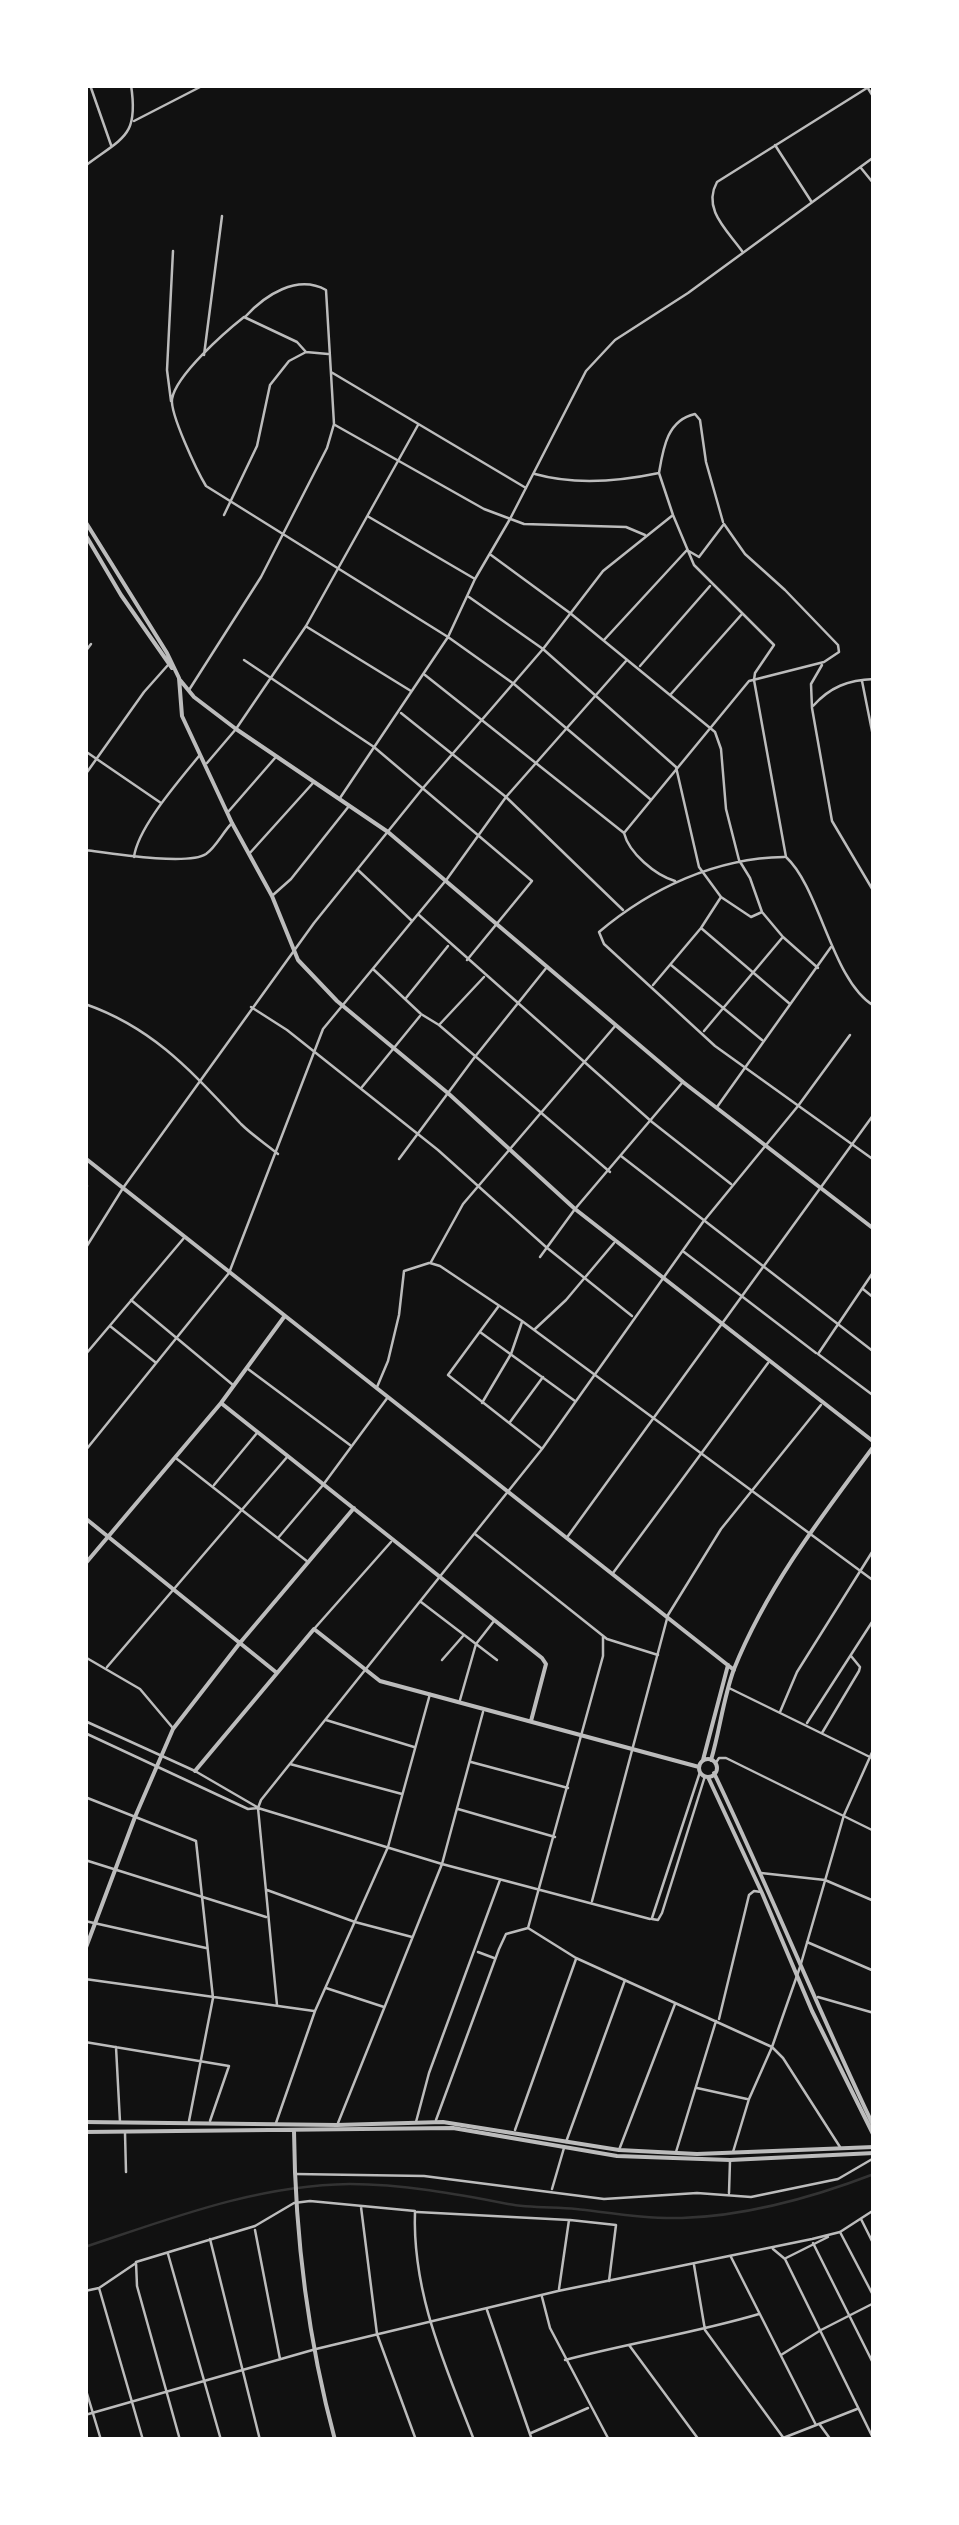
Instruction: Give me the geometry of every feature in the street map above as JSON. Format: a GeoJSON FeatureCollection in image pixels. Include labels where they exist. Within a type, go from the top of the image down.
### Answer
{"type":"FeatureCollection","features":[{"type":"Feature","properties":{"kind":"street"},"geometry":{"type":"LineString","coordinates":[[90,85],[111,146]]}},
{"type":"Feature","properties":{"kind":"street"},"geometry":{"type":"LineString","coordinates":[[131,85],[134,121]]}},
{"type":"Feature","properties":{"kind":"street"},"geometry":{"type":"LineString","coordinates":[[85,166],[134,121],[166,108],[204,85]]}},
{"type":"Feature","properties":{"kind":"street"},"geometry":{"type":"LineString","coordinates":[[743,252],[714,212],[712,191],[720,179],[866,86],[874,98]]}},
{"type":"Feature","properties":{"kind":"street"},"geometry":{"type":"LineString","coordinates":[[775,145],[812,202]]}},
{"type":"Feature","properties":{"kind":"street"},"geometry":{"type":"LineString","coordinates":[[340,798],[448,637],[578,384],[605,350],[874,157]]}},
{"type":"Feature","properties":{"kind":"street"},"geometry":{"type":"LineString","coordinates":[[860,166],[874,184]]}},
{"type":"Feature","properties":{"kind":"street"},"geometry":{"type":"LineString","coordinates":[[204,356],[222,216]]}},
{"type":"Feature","properties":{"kind":"street"},"geometry":{"type":"LineString","coordinates":[[173,251],[167,370],[171,402],[194,466],[206,486],[448,637],[514,684],[650,799]]}},
{"type":"Feature","properties":{"kind":"street"},"geometry":{"type":"LineString","coordinates":[[171,402],[178,382],[261,300],[291,286],[314,284],[326,290],[334,424],[318,469],[245,604],[188,692]]}},
{"type":"Feature","properties":{"kind":"street"},"geometry":{"type":"LineString","coordinates":[[244,317],[297,342],[306,352]]}},
{"type":"Feature","properties":{"kind":"street"},"geometry":{"type":"LineString","coordinates":[[224,515],[258,446],[270,384],[289,361],[306,352],[329,354]]}},
{"type":"Feature","properties":{"kind":"street"},"geometry":{"type":"LineString","coordinates":[[330,371],[526,488]]}},
{"type":"Feature","properties":{"kind":"street"},"geometry":{"type":"LineString","coordinates":[[624,834],[740,689],[754,680],[824,662],[839,652],[838,645],[785,590],[744,554],[724,524],[706,462],[700,420],[695,414],[686,416],[670,430],[659,473],[672,516],[694,565],[774,644],[754,680],[786,857],[798,868],[832,946],[864,1000],[874,1006]]}},
{"type":"Feature","properties":{"kind":"street"},"geometry":{"type":"LineString","coordinates":[[334,424],[484,509],[524,524],[626,527],[646,535]]}},
{"type":"Feature","properties":{"kind":"street"},"geometry":{"type":"LineString","coordinates":[[206,764],[236,728],[306,626],[418,425]]}},
{"type":"Feature","properties":{"kind":"street"},"geometry":{"type":"LineString","coordinates":[[533,474],[618,480],[659,473]]}},
{"type":"Feature","properties":{"kind":"street"},"geometry":{"type":"LineString","coordinates":[[368,516],[475,579]]}},
{"type":"Feature","properties":{"kind":"street"},"geometry":{"type":"LineString","coordinates":[[85,1249],[122,1188],[251,1007],[357,869],[543,649],[603,571],[672,516]]}},
{"type":"Feature","properties":{"kind":"street"},"geometry":{"type":"LineString","coordinates":[[85,521],[152,625],[179,678],[182,716],[232,823],[272,896],[298,960],[342,1004],[575,1210],[874,1444],[808,1533],[756,1619],[728,1687],[713,1762],[714,1773],[762,1873],[812,2011],[874,2136]]}},
{"type":"Feature","properties":{"kind":"street"},"geometry":{"type":"LineString","coordinates":[[687,550],[699,557],[724,524]]}},
{"type":"Feature","properties":{"kind":"street"},"geometry":{"type":"LineString","coordinates":[[85,534],[120,595],[188,692],[388,832],[683,1082],[874,1228]]}},
{"type":"Feature","properties":{"kind":"street"},"geometry":{"type":"LineString","coordinates":[[604,640],[687,550]]}},
{"type":"Feature","properties":{"kind":"street"},"geometry":{"type":"LineString","coordinates":[[490,554],[570,613],[715,732],[721,749],[726,808],[739,860],[762,912],[818,968]]}},
{"type":"Feature","properties":{"kind":"street"},"geometry":{"type":"LineString","coordinates":[[638,668],[712,585]]}},
{"type":"Feature","properties":{"kind":"street"},"geometry":{"type":"LineString","coordinates":[[468,596],[543,649],[676,767],[694,851],[704,873],[721,897],[750,917],[762,912]]}},
{"type":"Feature","properties":{"kind":"street"},"geometry":{"type":"LineString","coordinates":[[670,696],[743,613]]}},
{"type":"Feature","properties":{"kind":"street"},"geometry":{"type":"LineString","coordinates":[[306,626],[412,692]]}},
{"type":"Feature","properties":{"kind":"street"},"geometry":{"type":"LineString","coordinates":[[85,652],[91,644]]}},
{"type":"Feature","properties":{"kind":"street"},"geometry":{"type":"LineString","coordinates":[[244,660],[374,747],[532,881],[467,960]]}},
{"type":"Feature","properties":{"kind":"street"},"geometry":{"type":"LineString","coordinates":[[85,1451],[229,1274],[324,1029],[447,880],[506,797],[626,661]]}},
{"type":"Feature","properties":{"kind":"street"},"geometry":{"type":"LineString","coordinates":[[824,662],[811,684],[812,708],[832,821],[874,892]]}},
{"type":"Feature","properties":{"kind":"street"},"geometry":{"type":"LineString","coordinates":[[85,775],[168,664]]}},
{"type":"Feature","properties":{"kind":"street"},"geometry":{"type":"LineString","coordinates":[[424,674],[624,834],[626,844],[663,878],[676,882]]}},
{"type":"Feature","properties":{"kind":"street"},"geometry":{"type":"LineString","coordinates":[[812,708],[825,693],[874,679]]}},
{"type":"Feature","properties":{"kind":"street"},"geometry":{"type":"LineString","coordinates":[[862,680],[874,741]]}},
{"type":"Feature","properties":{"kind":"street"},"geometry":{"type":"LineString","coordinates":[[399,712],[506,797],[624,911]]}},
{"type":"Feature","properties":{"kind":"street"},"geometry":{"type":"LineString","coordinates":[[85,752],[161,804]]}},
{"type":"Feature","properties":{"kind":"street"},"geometry":{"type":"LineString","coordinates":[[134,857],[136,844],[161,804],[200,755]]}},
{"type":"Feature","properties":{"kind":"street"},"geometry":{"type":"LineString","coordinates":[[228,812],[276,757]]}},
{"type":"Feature","properties":{"kind":"street"},"geometry":{"type":"LineString","coordinates":[[249,854],[314,782]]}},
{"type":"Feature","properties":{"kind":"street"},"geometry":{"type":"LineString","coordinates":[[272,896],[350,805]]}},
{"type":"Feature","properties":{"kind":"street"},"geometry":{"type":"LineString","coordinates":[[85,850],[134,857],[194,858],[204,856],[232,823]]}},
{"type":"Feature","properties":{"kind":"street"},"geometry":{"type":"LineString","coordinates":[[786,857],[739,860],[676,882],[624,911],[599,932],[604,944],[744,1068],[874,1160]]}},
{"type":"Feature","properties":{"kind":"street"},"geometry":{"type":"LineString","coordinates":[[357,869],[411,920]]}},
{"type":"Feature","properties":{"kind":"street"},"geometry":{"type":"LineString","coordinates":[[652,986],[721,897]]}},
{"type":"Feature","properties":{"kind":"street"},"geometry":{"type":"LineString","coordinates":[[418,914],[652,1122],[733,1185]]}},
{"type":"Feature","properties":{"kind":"street"},"geometry":{"type":"LineString","coordinates":[[700,928],[791,1006]]}},
{"type":"Feature","properties":{"kind":"street"},"geometry":{"type":"LineString","coordinates":[[702,1033],[783,936]]}},
{"type":"Feature","properties":{"kind":"street"},"geometry":{"type":"LineString","coordinates":[[405,999],[449,945]]}},
{"type":"Feature","properties":{"kind":"street"},"geometry":{"type":"LineString","coordinates":[[716,1108],[832,946]]}},
{"type":"Feature","properties":{"kind":"street"},"geometry":{"type":"LineString","coordinates":[[671,965],[764,1042]]}},
{"type":"Feature","properties":{"kind":"street"},"geometry":{"type":"LineString","coordinates":[[399,1159],[548,966]]}},
{"type":"Feature","properties":{"kind":"street"},"geometry":{"type":"LineString","coordinates":[[372,968],[610,1172]]}},
{"type":"Feature","properties":{"kind":"street"},"geometry":{"type":"LineString","coordinates":[[439,1025],[485,976]]}},
{"type":"Feature","properties":{"kind":"street"},"geometry":{"type":"LineString","coordinates":[[85,1004],[144,1032],[201,1078],[244,1127],[278,1154]]}},
{"type":"Feature","properties":{"kind":"street"},"geometry":{"type":"LineString","coordinates":[[251,1007],[287,1030],[479,1184],[546,1247],[633,1318]]}},
{"type":"Feature","properties":{"kind":"street"},"geometry":{"type":"LineString","coordinates":[[361,1088],[422,1014]]}},
{"type":"Feature","properties":{"kind":"street"},"geometry":{"type":"LineString","coordinates":[[430,1263],[463,1204],[616,1025]]}},
{"type":"Feature","properties":{"kind":"street"},"geometry":{"type":"LineString","coordinates":[[277,2005],[258,1808],[324,1720],[510,1491],[702,1222],[850,1036]]}},
{"type":"Feature","properties":{"kind":"street"},"geometry":{"type":"LineString","coordinates":[[540,1257],[683,1082]]}},
{"type":"Feature","properties":{"kind":"street"},"geometry":{"type":"LineString","coordinates":[[568,1536],[874,1114]]}},
{"type":"Feature","properties":{"kind":"street"},"geometry":{"type":"LineString","coordinates":[[620,1156],[874,1352]]}},
{"type":"Feature","properties":{"kind":"street"},"geometry":{"type":"LineString","coordinates":[[85,1158],[734,1670]]}},
{"type":"Feature","properties":{"kind":"street"},"geometry":{"type":"LineString","coordinates":[[85,1354],[184,1238]]}},
{"type":"Feature","properties":{"kind":"street"},"geometry":{"type":"LineString","coordinates":[[534,1331],[615,1242]]}},
{"type":"Feature","properties":{"kind":"street"},"geometry":{"type":"LineString","coordinates":[[683,1251],[874,1396]]}},
{"type":"Feature","properties":{"kind":"street"},"geometry":{"type":"LineString","coordinates":[[377,1388],[399,1315],[404,1271],[430,1263],[440,1266],[522,1321],[874,1582]]}},
{"type":"Feature","properties":{"kind":"street"},"geometry":{"type":"LineString","coordinates":[[818,1354],[874,1271]]}},
{"type":"Feature","properties":{"kind":"street"},"geometry":{"type":"LineString","coordinates":[[862,1289],[874,1298]]}},
{"type":"Feature","properties":{"kind":"street"},"geometry":{"type":"LineString","coordinates":[[130,1299],[234,1386]]}},
{"type":"Feature","properties":{"kind":"street"},"geometry":{"type":"LineString","coordinates":[[499,1306],[448,1374],[542,1449]]}},
{"type":"Feature","properties":{"kind":"street"},"geometry":{"type":"LineString","coordinates":[[85,1564],[221,1403],[284,1317]]}},
{"type":"Feature","properties":{"kind":"street"},"geometry":{"type":"LineString","coordinates":[[482,1403],[511,1354],[522,1321]]}},
{"type":"Feature","properties":{"kind":"street"},"geometry":{"type":"LineString","coordinates":[[109,1325],[156,1363]]}},
{"type":"Feature","properties":{"kind":"street"},"geometry":{"type":"LineString","coordinates":[[479,1331],[576,1401]]}},
{"type":"Feature","properties":{"kind":"street"},"geometry":{"type":"LineString","coordinates":[[614,1572],[769,1362]]}},
{"type":"Feature","properties":{"kind":"street"},"geometry":{"type":"LineString","coordinates":[[247,1369],[351,1446]]}},
{"type":"Feature","properties":{"kind":"street"},"geometry":{"type":"LineString","coordinates":[[509,1423],[543,1378]]}},
{"type":"Feature","properties":{"kind":"street"},"geometry":{"type":"LineString","coordinates":[[278,1538],[323,1486],[388,1397]]}},
{"type":"Feature","properties":{"kind":"street"},"geometry":{"type":"LineString","coordinates":[[221,1403],[546,1664],[531,1721]]}},
{"type":"Feature","properties":{"kind":"street"},"geometry":{"type":"LineString","coordinates":[[592,1903],[668,1615],[720,1529],[822,1403]]}},
{"type":"Feature","properties":{"kind":"street"},"geometry":{"type":"LineString","coordinates":[[214,1486],[258,1432]]}},
{"type":"Feature","properties":{"kind":"street"},"geometry":{"type":"LineString","coordinates":[[107,1667],[288,1455]]}},
{"type":"Feature","properties":{"kind":"street"},"geometry":{"type":"LineString","coordinates":[[176,1458],[308,1563]]}},
{"type":"Feature","properties":{"kind":"street"},"geometry":{"type":"LineString","coordinates":[[85,1950],[135,1817],[174,1729],[239,1644],[354,1508]]}},
{"type":"Feature","properties":{"kind":"street"},"geometry":{"type":"LineString","coordinates":[[85,1518],[277,1674]]}},
{"type":"Feature","properties":{"kind":"street"},"geometry":{"type":"LineString","coordinates":[[475,1534],[602,1636],[660,1656]]}},
{"type":"Feature","properties":{"kind":"street"},"geometry":{"type":"LineString","coordinates":[[195,1771],[392,1541]]}},
{"type":"Feature","properties":{"kind":"street"},"geometry":{"type":"LineString","coordinates":[[780,1712],[797,1672],[874,1549]]}},
{"type":"Feature","properties":{"kind":"street"},"geometry":{"type":"LineString","coordinates":[[420,1602],[497,1660]]}},
{"type":"Feature","properties":{"kind":"street"},"geometry":{"type":"LineString","coordinates":[[806,1725],[874,1619]]}},
{"type":"Feature","properties":{"kind":"street"},"geometry":{"type":"LineString","coordinates":[[460,1701],[476,1644],[494,1620]]}},
{"type":"Feature","properties":{"kind":"street"},"geometry":{"type":"LineString","coordinates":[[314,1628],[380,1681],[635,1748],[703,1773],[714,1773]]}},
{"type":"Feature","properties":{"kind":"street"},"geometry":{"type":"LineString","coordinates":[[442,1660],[464,1635]]}},
{"type":"Feature","properties":{"kind":"street"},"geometry":{"type":"LineString","coordinates":[[528,1928],[603,1656],[602,1636]]}},
{"type":"Feature","properties":{"kind":"street"},"geometry":{"type":"LineString","coordinates":[[822,1733],[859,1671],[850,1655]]}},
{"type":"Feature","properties":{"kind":"street"},"geometry":{"type":"LineString","coordinates":[[85,1656],[140,1688],[174,1729]]}},
{"type":"Feature","properties":{"kind":"street"},"geometry":{"type":"LineString","coordinates":[[85,1722],[195,1771],[258,1808],[442,1864],[650,1919],[656,1914],[703,1773],[728,1665]]}},
{"type":"Feature","properties":{"kind":"street"},"geometry":{"type":"LineString","coordinates":[[728,1687],[872,1758]]}},
{"type":"Feature","properties":{"kind":"street"},"geometry":{"type":"LineString","coordinates":[[276,2124],[315,2011],[388,1847],[430,1693]]}},
{"type":"Feature","properties":{"kind":"street"},"geometry":{"type":"LineString","coordinates":[[337,2125],[442,1864],[484,1709]]}},
{"type":"Feature","properties":{"kind":"street"},"geometry":{"type":"LineString","coordinates":[[324,1720],[416,1747]]}},
{"type":"Feature","properties":{"kind":"street"},"geometry":{"type":"LineString","coordinates":[[85,1733],[248,1809],[258,1808]]}},
{"type":"Feature","properties":{"kind":"street"},"geometry":{"type":"LineString","coordinates":[[729,2195],[732,2157],[749,2099],[772,2047],[798,1970],[844,1816],[874,1748]]}},
{"type":"Feature","properties":{"kind":"street"},"geometry":{"type":"LineString","coordinates":[[703,1760],[726,1758],[874,1831]]}},
{"type":"Feature","properties":{"kind":"street"},"geometry":{"type":"LineString","coordinates":[[469,1762],[568,1788]]}},
{"type":"Feature","properties":{"kind":"street"},"geometry":{"type":"LineString","coordinates":[[290,1764],[404,1795]]}},
{"type":"Feature","properties":{"kind":"street"},"geometry":{"type":"LineString","coordinates":[[703,1773],[874,2127]]}},
{"type":"Feature","properties":{"kind":"street"},"geometry":{"type":"LineString","coordinates":[[85,1797],[196,1841],[214,1998],[188,2122]]}},
{"type":"Feature","properties":{"kind":"street"},"geometry":{"type":"LineString","coordinates":[[457,1808],[555,1837]]}},
{"type":"Feature","properties":{"kind":"street"},"geometry":{"type":"LineString","coordinates":[[85,1860],[268,1918]]}},
{"type":"Feature","properties":{"kind":"street"},"geometry":{"type":"LineString","coordinates":[[762,1873],[825,1880],[874,1901]]}},
{"type":"Feature","properties":{"kind":"street"},"geometry":{"type":"LineString","coordinates":[[416,2122],[429,2073],[500,1878]]}},
{"type":"Feature","properties":{"kind":"street"},"geometry":{"type":"LineString","coordinates":[[265,1889],[355,1922],[413,1938]]}},
{"type":"Feature","properties":{"kind":"street"},"geometry":{"type":"LineString","coordinates":[[676,2152],[718,2020],[749,1895],[762,1892]]}},
{"type":"Feature","properties":{"kind":"street"},"geometry":{"type":"LineString","coordinates":[[85,1921],[208,1948]]}},
{"type":"Feature","properties":{"kind":"street"},"geometry":{"type":"LineString","coordinates":[[436,2122],[506,1934],[528,1928],[576,1958],[772,2047],[784,2058],[840,2147]]}},
{"type":"Feature","properties":{"kind":"street"},"geometry":{"type":"LineString","coordinates":[[805,1942],[820,1945],[845,1961],[874,1971]]}},
{"type":"Feature","properties":{"kind":"street"},"geometry":{"type":"LineString","coordinates":[[476,1952],[496,1958]]}},
{"type":"Feature","properties":{"kind":"street"},"geometry":{"type":"LineString","coordinates":[[513,2135],[576,1958]]}},
{"type":"Feature","properties":{"kind":"street"},"geometry":{"type":"LineString","coordinates":[[551,2191],[625,1979]]}},
{"type":"Feature","properties":{"kind":"street"},"geometry":{"type":"LineString","coordinates":[[85,1980],[315,2011]]}},
{"type":"Feature","properties":{"kind":"street"},"geometry":{"type":"LineString","coordinates":[[326,1988],[386,2007]]}},
{"type":"Feature","properties":{"kind":"street"},"geometry":{"type":"LineString","coordinates":[[814,1996],[874,2014]]}},
{"type":"Feature","properties":{"kind":"street"},"geometry":{"type":"LineString","coordinates":[[619,2150],[676,2002]]}},
{"type":"Feature","properties":{"kind":"street"},"geometry":{"type":"LineString","coordinates":[[85,2042],[229,2066],[209,2122]]}},
{"type":"Feature","properties":{"kind":"street"},"geometry":{"type":"LineString","coordinates":[[116,2046],[120,2122]]}},
{"type":"Feature","properties":{"kind":"street"},"geometry":{"type":"LineString","coordinates":[[695,2088],[749,2099]]}},
{"type":"Feature","properties":{"kind":"street"},"geometry":{"type":"LineString","coordinates":[[85,2122],[337,2125],[436,2122],[618,2156],[874,2152]]}},
{"type":"Feature","properties":{"kind":"street"},"geometry":{"type":"LineString","coordinates":[[85,2132],[452,2128],[565,2145],[732,2157],[840,2147],[874,2152]]}},
{"type":"Feature","properties":{"kind":"street"},"geometry":{"type":"LineString","coordinates":[[294,2130],[294,2203],[316,2349],[335,2440]]}},
{"type":"Feature","properties":{"kind":"street"},"geometry":{"type":"LineString","coordinates":[[125,2132],[126,2172]]}},
{"type":"Feature","properties":{"kind":"street"},"geometry":{"type":"LineString","coordinates":[[294,2174],[424,2176],[604,2199],[696,2193],[751,2197],[818,2185],[858,2169],[874,2152]]}},
{"type":"Feature","properties":{"kind":"street"},"geometry":{"type":"LineString","coordinates":[[85,2291],[99,2288],[138,2262],[254,2226],[294,2203],[310,2201],[616,2225],[608,2282]]}},
{"type":"Feature","properties":{"kind":"street"},"geometry":{"type":"LineString","coordinates":[[360,2206],[377,2334],[416,2440]]}},
{"type":"Feature","properties":{"kind":"street"},"geometry":{"type":"LineString","coordinates":[[785,2258],[840,2232],[874,2210]]}},
{"type":"Feature","properties":{"kind":"street"},"geometry":{"type":"LineString","coordinates":[[416,2212],[418,2275],[429,2324],[474,2440]]}},
{"type":"Feature","properties":{"kind":"street"},"geometry":{"type":"LineString","coordinates":[[860,2218],[874,2245]]}},
{"type":"Feature","properties":{"kind":"street"},"geometry":{"type":"LineString","coordinates":[[558,2291],[569,2220]]}},
{"type":"Feature","properties":{"kind":"street"},"geometry":{"type":"LineString","coordinates":[[254,2226],[280,2361]]}},
{"type":"Feature","properties":{"kind":"street"},"geometry":{"type":"LineString","coordinates":[[85,2415],[377,2334],[558,2291],[840,2232]]}},
{"type":"Feature","properties":{"kind":"street"},"geometry":{"type":"LineString","coordinates":[[840,2232],[874,2296]]}},
{"type":"Feature","properties":{"kind":"street"},"geometry":{"type":"LineString","coordinates":[[210,2239],[260,2440]]}},
{"type":"Feature","properties":{"kind":"street"},"geometry":{"type":"LineString","coordinates":[[813,2243],[874,2365]]}},
{"type":"Feature","properties":{"kind":"street"},"geometry":{"type":"LineString","coordinates":[[772,2248],[785,2258],[874,2440]]}},
{"type":"Feature","properties":{"kind":"street"},"geometry":{"type":"LineString","coordinates":[[167,2252],[221,2440]]}},
{"type":"Feature","properties":{"kind":"street"},"geometry":{"type":"LineString","coordinates":[[730,2256],[779,2356],[817,2424],[831,2440]]}},
{"type":"Feature","properties":{"kind":"street"},"geometry":{"type":"LineString","coordinates":[[138,2262],[137,2286],[180,2440]]}},
{"type":"Feature","properties":{"kind":"street"},"geometry":{"type":"LineString","coordinates":[[694,2264],[705,2330],[782,2439],[858,2408]]}},
{"type":"Feature","properties":{"kind":"street"},"geometry":{"type":"LineString","coordinates":[[99,2288],[143,2440]]}},
{"type":"Feature","properties":{"kind":"street"},"geometry":{"type":"LineString","coordinates":[[542,2296],[550,2328],[609,2440]]}},
{"type":"Feature","properties":{"kind":"street"},"geometry":{"type":"LineString","coordinates":[[779,2356],[820,2330],[874,2304]]}},
{"type":"Feature","properties":{"kind":"street"},"geometry":{"type":"LineString","coordinates":[[486,2308],[532,2440]]}},
{"type":"Feature","properties":{"kind":"street"},"geometry":{"type":"LineString","coordinates":[[565,2360],[628,2343],[705,2330],[759,2314]]}},
{"type":"Feature","properties":{"kind":"street"},"geometry":{"type":"LineString","coordinates":[[628,2343],[700,2440]]}},
{"type":"Feature","properties":{"kind":"street"},"geometry":{"type":"LineString","coordinates":[[85,2386],[101,2440]]}},
{"type":"Feature","properties":{"kind":"street"},"geometry":{"type":"LineString","coordinates":[[530,2434],[591,2407]]}},
{"type":"Feature","properties":{"kind":"waterway"},"geometry":{"type":"LineString","coordinates":[[85,2247],[215,2205],[315,2186],[389,2186],[516,2205],[682,2218],[780,2204],[874,2174]]}}]}
